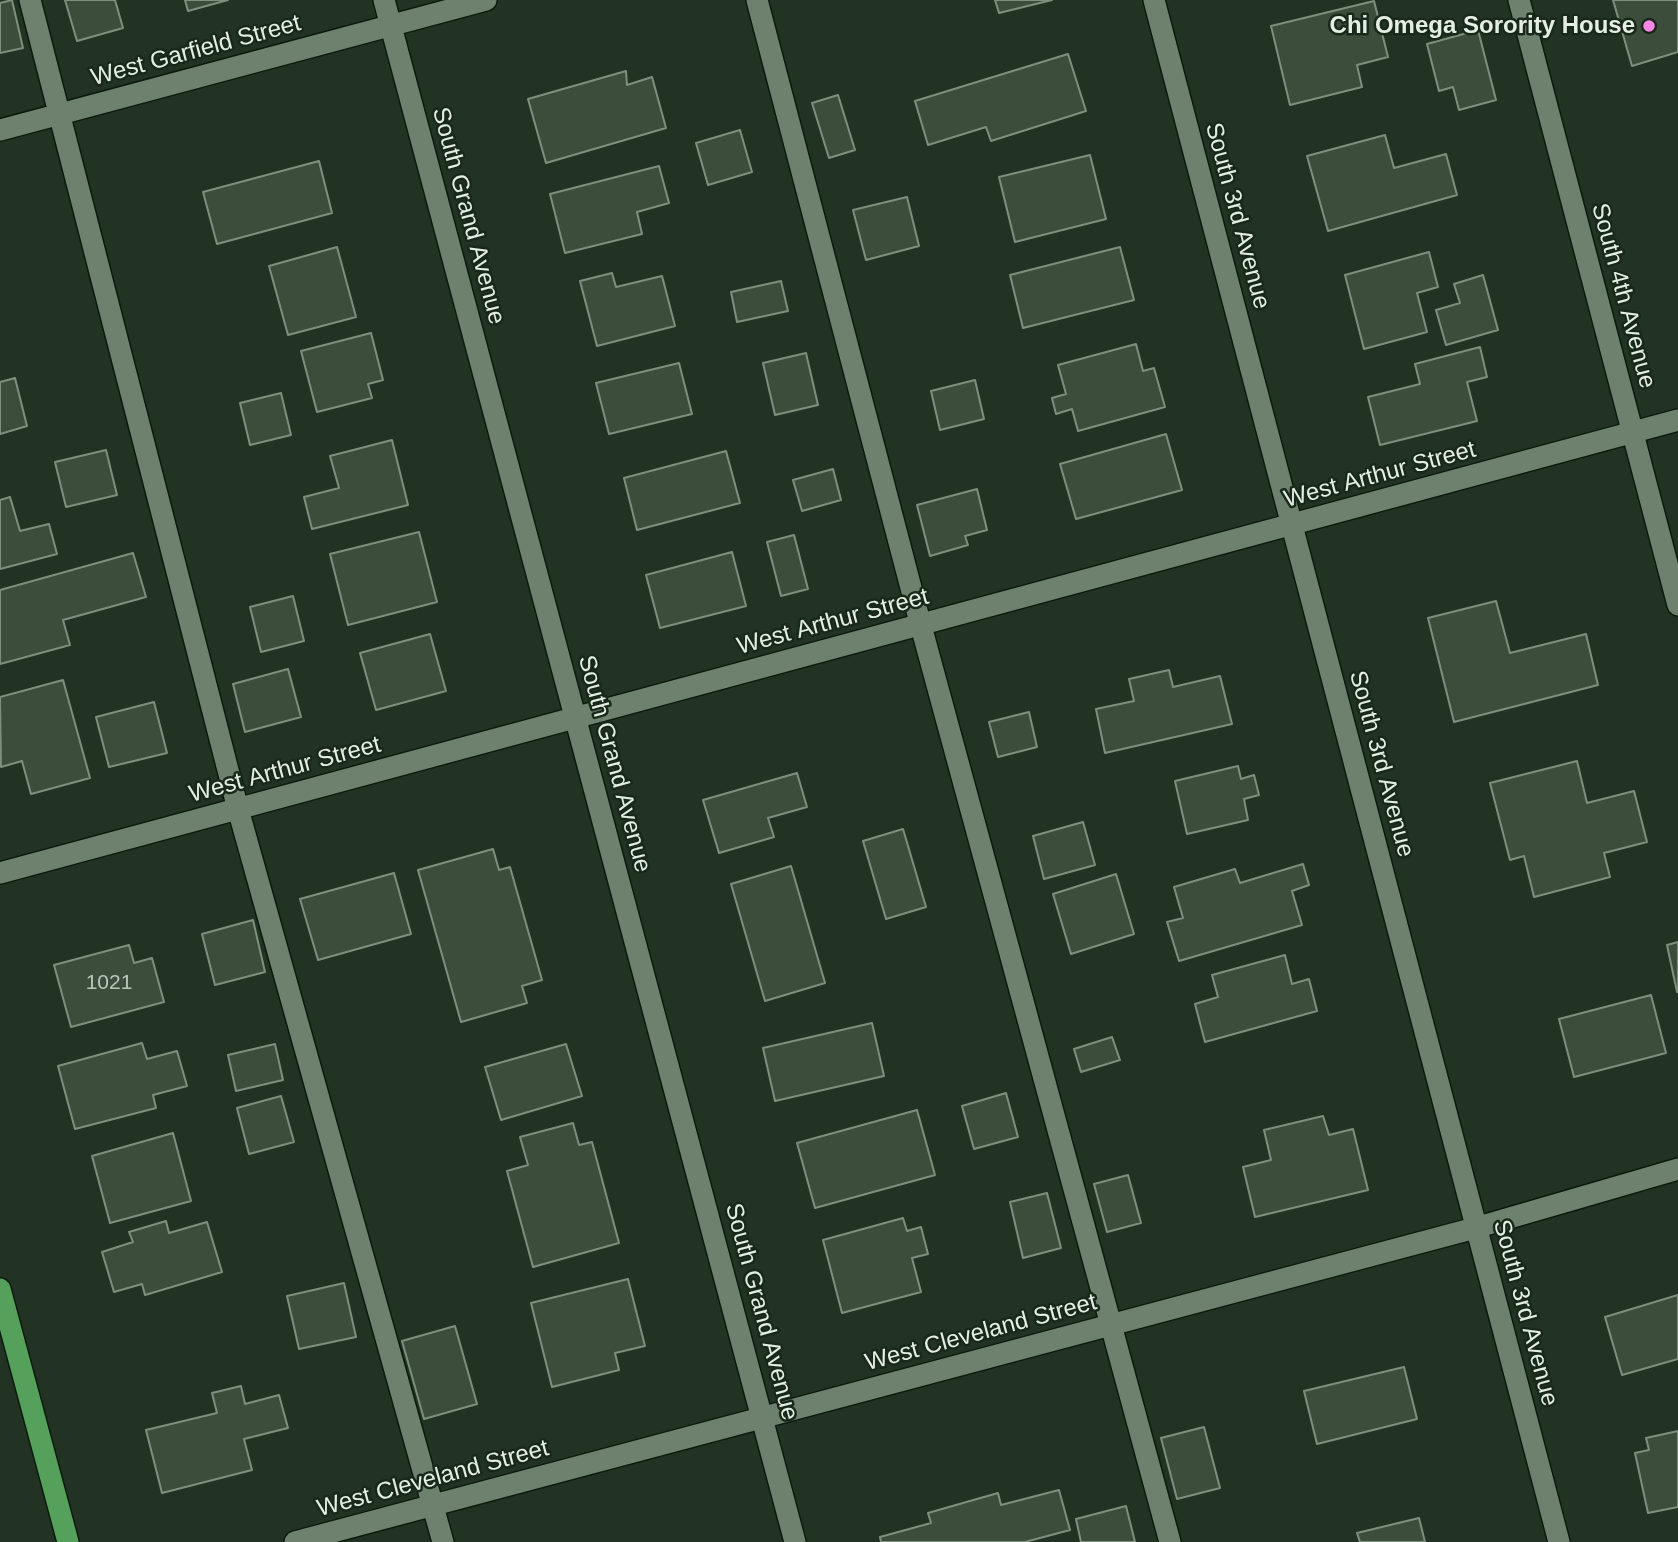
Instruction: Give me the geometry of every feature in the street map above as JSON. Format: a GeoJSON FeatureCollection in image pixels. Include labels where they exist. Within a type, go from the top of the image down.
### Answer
{"type":"FeatureCollection","features":[{"type":"Feature","properties":{"kind":"main road"},"geometry":{"type":"LineString","coordinates":[[0,1289],[68,1542]]}},
{"type":"Feature","properties":{"kind":"street"},"geometry":{"type":"LineString","coordinates":[[30,0],[238,809],[443,1542]]}},
{"type":"Feature","properties":{"kind":"street","name":"South Grand Avenue"},"geometry":{"type":"LineString","coordinates":[[384,0],[795,1542]]}},
{"type":"Feature","properties":{"kind":"street","name":"West Garfield Street"},"geometry":{"type":"LineString","coordinates":[[0,130],[486,0]]}},
{"type":"Feature","properties":{"kind":"street"},"geometry":{"type":"LineString","coordinates":[[757,0],[921,626],[1170,1542]]}},
{"type":"Feature","properties":{"kind":"street","name":"South 3rd Avenue"},"geometry":{"type":"LineString","coordinates":[[1154,0],[1559,1542]]}},
{"type":"Feature","properties":{"kind":"street","name":"South 4th Avenue"},"geometry":{"type":"LineString","coordinates":[[1519,0],[1678,605]]}},
{"type":"Feature","properties":{"kind":"street","name":"West Arthur Street"},"geometry":{"type":"LineString","coordinates":[[0,873],[1678,420]]}},
{"type":"Feature","properties":{"kind":"street","name":"West Cleveland Street"},"geometry":{"type":"LineString","coordinates":[[295,1542],[1475,1228],[1678,1168]]}},
{"type":"Feature","properties":{"kind":"building"},"geometry":{"type":"Polygon","coordinates":[[[12,0],[23,48],[0,53],[0,3],[12,0]]]}},
{"type":"Feature","properties":{"kind":"building"},"geometry":{"type":"Polygon","coordinates":[[[65,0],[115,0],[123,28],[77,41],[65,0]]]}},
{"type":"Feature","properties":{"kind":"building"},"geometry":{"type":"Polygon","coordinates":[[[185,0],[228,0],[188,11],[185,0]]]}},
{"type":"Feature","properties":{"kind":"building"},"geometry":{"type":"Polygon","coordinates":[[[995,0],[1052,0],[999,13],[995,0]]]}},
{"type":"Feature","properties":{"kind":"building","name":"Chi Omega Sorority House"},"geometry":{"type":"Polygon","coordinates":[[[1613,0],[1678,0],[1678,52],[1632,66],[1613,0]]]}},
{"type":"Feature","properties":{"kind":"building"},"geometry":{"type":"Polygon","coordinates":[[[1374,1],[1388,57],[1357,65],[1362,87],[1290,105],[1271,26],[1374,1]]]}},
{"type":"Feature","properties":{"kind":"building"},"geometry":{"type":"Polygon","coordinates":[[[1478,30],[1496,100],[1459,110],[1453,87],[1439,91],[1427,44],[1478,30]]]}},
{"type":"Feature","properties":{"kind":"building"},"geometry":{"type":"Polygon","coordinates":[[[1068,54],[1086,111],[991,141],[986,127],[928,145],[915,101],[1068,54]]]}},
{"type":"Feature","properties":{"kind":"building"},"geometry":{"type":"Polygon","coordinates":[[[626,71],[627,85],[652,77],[666,128],[546,163],[528,99],[626,71]]]}},
{"type":"Feature","properties":{"kind":"building"},"geometry":{"type":"Polygon","coordinates":[[[838,95],[855,150],[829,158],[812,103],[838,95]]]}},
{"type":"Feature","properties":{"kind":"building"},"geometry":{"type":"Polygon","coordinates":[[[740,130],[752,172],[708,185],[696,143],[740,130]]]}},
{"type":"Feature","properties":{"kind":"building"},"geometry":{"type":"Polygon","coordinates":[[[1385,135],[1394,168],[1446,154],[1457,195],[1328,231],[1307,156],[1385,135]]]}},
{"type":"Feature","properties":{"kind":"building"},"geometry":{"type":"Polygon","coordinates":[[[1090,155],[1106,219],[1015,242],[999,177],[1090,155]]]}},
{"type":"Feature","properties":{"kind":"building"},"geometry":{"type":"Polygon","coordinates":[[[319,161],[332,213],[217,244],[203,192],[319,161]]]}},
{"type":"Feature","properties":{"kind":"building"},"geometry":{"type":"Polygon","coordinates":[[[659,166],[669,203],[637,212],[642,234],[565,253],[550,194],[659,166]]]}},
{"type":"Feature","properties":{"kind":"building"},"geometry":{"type":"Polygon","coordinates":[[[907,197],[919,246],[866,260],[853,210],[907,197]]]}},
{"type":"Feature","properties":{"kind":"building"},"geometry":{"type":"Polygon","coordinates":[[[337,247],[356,317],[288,335],[269,266],[337,247]]]}},
{"type":"Feature","properties":{"kind":"building"},"geometry":{"type":"Polygon","coordinates":[[[1120,247],[1134,300],[1023,328],[1010,275],[1120,247]]]}},
{"type":"Feature","properties":{"kind":"building"},"geometry":{"type":"Polygon","coordinates":[[[1429,252],[1438,287],[1417,293],[1427,332],[1364,349],[1345,275],[1429,252]]]}},
{"type":"Feature","properties":{"kind":"building"},"geometry":{"type":"Polygon","coordinates":[[[612,273],[616,287],[662,276],[675,326],[597,346],[580,281],[612,273]]]}},
{"type":"Feature","properties":{"kind":"building"},"geometry":{"type":"Polygon","coordinates":[[[1483,275],[1498,330],[1446,345],[1436,310],[1460,303],[1454,284],[1483,275]]]}},
{"type":"Feature","properties":{"kind":"building"},"geometry":{"type":"Polygon","coordinates":[[[781,281],[788,311],[737,322],[731,292],[781,281]]]}},
{"type":"Feature","properties":{"kind":"building"},"geometry":{"type":"Polygon","coordinates":[[[371,333],[383,380],[368,384],[372,398],[317,412],[301,351],[371,333]]]}},
{"type":"Feature","properties":{"kind":"building"},"geometry":{"type":"Polygon","coordinates":[[[1136,344],[1143,371],[1154,368],[1165,407],[1078,431],[1072,409],[1056,414],[1052,398],[1066,394],[1058,365],[1136,344]]]}},
{"type":"Feature","properties":{"kind":"building"},"geometry":{"type":"Polygon","coordinates":[[[1480,347],[1487,377],[1467,382],[1477,421],[1380,445],[1368,397],[1420,384],[1415,364],[1480,347]]]}},
{"type":"Feature","properties":{"kind":"building"},"geometry":{"type":"Polygon","coordinates":[[[806,353],[818,405],[775,415],[763,363],[806,353]]]}},
{"type":"Feature","properties":{"kind":"building"},"geometry":{"type":"Polygon","coordinates":[[[679,363],[692,414],[609,434],[596,383],[679,363]]]}},
{"type":"Feature","properties":{"kind":"building"},"geometry":{"type":"Polygon","coordinates":[[[15,378],[27,426],[0,434],[0,382],[15,378]]]}},
{"type":"Feature","properties":{"kind":"building"},"geometry":{"type":"Polygon","coordinates":[[[975,380],[984,419],[940,430],[931,391],[975,380]]]}},
{"type":"Feature","properties":{"kind":"building"},"geometry":{"type":"Polygon","coordinates":[[[281,393],[291,435],[250,445],[240,403],[281,393]]]}},
{"type":"Feature","properties":{"kind":"building"},"geometry":{"type":"Polygon","coordinates":[[[1166,434],[1182,490],[1076,519],[1060,464],[1166,434]]]}},
{"type":"Feature","properties":{"kind":"building"},"geometry":{"type":"Polygon","coordinates":[[[392,440],[408,505],[312,529],[304,497],[339,488],[330,456],[392,440]]]}},
{"type":"Feature","properties":{"kind":"building"},"geometry":{"type":"Polygon","coordinates":[[[106,450],[117,495],[66,507],[55,462],[106,450]]]}},
{"type":"Feature","properties":{"kind":"building"},"geometry":{"type":"Polygon","coordinates":[[[726,451],[740,503],[637,530],[624,478],[726,451]]]}},
{"type":"Feature","properties":{"kind":"building"},"geometry":{"type":"Polygon","coordinates":[[[833,469],[841,500],[802,511],[793,480],[833,469]]]}},
{"type":"Feature","properties":{"kind":"building"},"geometry":{"type":"Polygon","coordinates":[[[977,489],[987,530],[965,536],[968,545],[930,556],[917,505],[977,489]]]}},
{"type":"Feature","properties":{"kind":"building"},"geometry":{"type":"Polygon","coordinates":[[[10,497],[20,531],[49,524],[57,554],[0,569],[0,500],[10,497]]]}},
{"type":"Feature","properties":{"kind":"building"},"geometry":{"type":"Polygon","coordinates":[[[419,532],[437,602],[348,625],[330,554],[419,532]]]}},
{"type":"Feature","properties":{"kind":"building"},"geometry":{"type":"Polygon","coordinates":[[[794,535],[808,589],[781,596],[767,542],[794,535]]]}},
{"type":"Feature","properties":{"kind":"building"},"geometry":{"type":"Polygon","coordinates":[[[732,552],[746,606],[660,628],[646,575],[732,552]]]}},
{"type":"Feature","properties":{"kind":"building"},"geometry":{"type":"Polygon","coordinates":[[[133,553],[146,597],[63,620],[70,645],[0,664],[0,590],[133,553]]]}},
{"type":"Feature","properties":{"kind":"building"},"geometry":{"type":"Polygon","coordinates":[[[293,596],[304,641],[261,652],[250,607],[293,596]]]}},
{"type":"Feature","properties":{"kind":"building"},"geometry":{"type":"Polygon","coordinates":[[[1496,601],[1510,653],[1586,634],[1598,685],[1454,722],[1428,618],[1496,601]]]}},
{"type":"Feature","properties":{"kind":"building"},"geometry":{"type":"Polygon","coordinates":[[[430,634],[446,691],[376,710],[360,653],[430,634]]]}},
{"type":"Feature","properties":{"kind":"building"},"geometry":{"type":"Polygon","coordinates":[[[288,669],[301,717],[245,732],[233,684],[288,669]]]}},
{"type":"Feature","properties":{"kind":"building"},"geometry":{"type":"Polygon","coordinates":[[[1169,670],[1173,687],[1220,676],[1232,724],[1105,753],[1096,709],[1134,701],[1129,679],[1169,670]]]}},
{"type":"Feature","properties":{"kind":"building"},"geometry":{"type":"Polygon","coordinates":[[[63,680],[90,778],[31,794],[22,761],[1,767],[0,697],[63,680]]]}},
{"type":"Feature","properties":{"kind":"building"},"geometry":{"type":"Polygon","coordinates":[[[154,702],[167,753],[109,767],[96,717],[154,702]]]}},
{"type":"Feature","properties":{"kind":"building"},"geometry":{"type":"Polygon","coordinates":[[[1029,712],[1037,747],[998,757],[989,722],[1029,712]]]}},
{"type":"Feature","properties":{"kind":"building"},"geometry":{"type":"Polygon","coordinates":[[[1577,761],[1587,803],[1634,791],[1647,842],[1604,853],[1610,877],[1534,897],[1524,856],[1510,860],[1490,783],[1577,761]]]}},
{"type":"Feature","properties":{"kind":"building"},"geometry":{"type":"Polygon","coordinates":[[[1238,766],[1241,779],[1254,775],[1259,795],[1244,799],[1248,820],[1187,834],[1175,781],[1238,766]]]}},
{"type":"Feature","properties":{"kind":"building"},"geometry":{"type":"Polygon","coordinates":[[[797,773],[807,807],[768,818],[774,837],[719,853],[703,800],[797,773]]]}},
{"type":"Feature","properties":{"kind":"building"},"geometry":{"type":"Polygon","coordinates":[[[1083,822],[1095,865],[1044,879],[1033,836],[1083,822]]]}},
{"type":"Feature","properties":{"kind":"building"},"geometry":{"type":"Polygon","coordinates":[[[903,829],[926,907],[886,919],[863,841],[903,829]]]}},
{"type":"Feature","properties":{"kind":"building"},"geometry":{"type":"Polygon","coordinates":[[[493,849],[499,870],[510,867],[542,980],[522,986],[527,1003],[461,1022],[418,870],[493,849]]]}},
{"type":"Feature","properties":{"kind":"building"},"geometry":{"type":"Polygon","coordinates":[[[1303,864],[1309,885],[1292,891],[1302,925],[1179,961],[1167,922],[1183,918],[1174,887],[1235,869],[1240,883],[1303,864]]]}},
{"type":"Feature","properties":{"kind":"building"},"geometry":{"type":"Polygon","coordinates":[[[791,866],[825,983],[765,1001],[731,884],[791,866]]]}},
{"type":"Feature","properties":{"kind":"building"},"geometry":{"type":"Polygon","coordinates":[[[394,873],[411,934],[318,960],[300,899],[394,873]]]}},
{"type":"Feature","properties":{"kind":"building"},"geometry":{"type":"Polygon","coordinates":[[[1116,874],[1134,934],[1071,954],[1053,894],[1116,874]]]}},
{"type":"Feature","properties":{"kind":"building"},"geometry":{"type":"Polygon","coordinates":[[[253,920],[265,972],[215,985],[202,934],[253,920]]]}},
{"type":"Feature","properties":{"kind":"building"},"geometry":{"type":"Polygon","coordinates":[[[1678,942],[1678,991],[1677,992],[1667,945],[1678,942]]]}},
{"type":"Feature","properties":{"kind":"building"},"geometry":{"type":"Polygon","coordinates":[[[129,945],[134,963],[152,958],[164,1002],[71,1027],[54,965],[129,945]]]}},
{"type":"Feature","properties":{"kind":"building"},"geometry":{"type":"Polygon","coordinates":[[[1285,955],[1292,984],[1309,979],[1317,1011],[1205,1042],[1195,1004],[1218,997],[1212,975],[1285,955]]]}},
{"type":"Feature","properties":{"kind":"building"},"geometry":{"type":"Polygon","coordinates":[[[1651,995],[1666,1053],[1574,1077],[1559,1019],[1651,995]]]}},
{"type":"Feature","properties":{"kind":"building"},"geometry":{"type":"Polygon","coordinates":[[[872,1023],[884,1076],[775,1101],[763,1048],[872,1023]]]}},
{"type":"Feature","properties":{"kind":"building"},"geometry":{"type":"Polygon","coordinates":[[[1112,1037],[1120,1060],[1081,1072],[1074,1049],[1112,1037]]]}},
{"type":"Feature","properties":{"kind":"building"},"geometry":{"type":"Polygon","coordinates":[[[142,1043],[147,1059],[177,1051],[187,1086],[153,1095],[156,1108],[75,1129],[58,1066],[142,1043]]]}},
{"type":"Feature","properties":{"kind":"building"},"geometry":{"type":"Polygon","coordinates":[[[275,1044],[283,1080],[236,1091],[228,1055],[275,1044]]]}},
{"type":"Feature","properties":{"kind":"building"},"geometry":{"type":"Polygon","coordinates":[[[566,1044],[582,1096],[501,1120],[485,1067],[566,1044]]]}},
{"type":"Feature","properties":{"kind":"building"},"geometry":{"type":"Polygon","coordinates":[[[1006,1093],[1018,1137],[974,1149],[962,1106],[1006,1093]]]}},
{"type":"Feature","properties":{"kind":"building"},"geometry":{"type":"Polygon","coordinates":[[[281,1096],[294,1142],[249,1154],[237,1108],[281,1096]]]}},
{"type":"Feature","properties":{"kind":"building"},"geometry":{"type":"Polygon","coordinates":[[[917,1110],[935,1175],[815,1208],[797,1143],[917,1110]]]}},
{"type":"Feature","properties":{"kind":"building"},"geometry":{"type":"Polygon","coordinates":[[[1323,1116],[1329,1135],[1353,1129],[1368,1190],[1255,1217],[1243,1167],[1271,1160],[1264,1130],[1323,1116]]]}},
{"type":"Feature","properties":{"kind":"building"},"geometry":{"type":"Polygon","coordinates":[[[573,1123],[579,1145],[592,1142],[619,1243],[533,1267],[507,1171],[528,1165],[520,1137],[573,1123]]]}},
{"type":"Feature","properties":{"kind":"building"},"geometry":{"type":"Polygon","coordinates":[[[173,1133],[191,1201],[110,1223],[92,1156],[173,1133]]]}},
{"type":"Feature","properties":{"kind":"building"},"geometry":{"type":"Polygon","coordinates":[[[1128,1175],[1141,1223],[1107,1232],[1094,1184],[1128,1175]]]}},
{"type":"Feature","properties":{"kind":"building"},"geometry":{"type":"Polygon","coordinates":[[[1047,1193],[1061,1248],[1023,1258],[1010,1202],[1047,1193]]]}},
{"type":"Feature","properties":{"kind":"building"},"geometry":{"type":"Polygon","coordinates":[[[903,1218],[907,1231],[921,1227],[928,1254],[912,1258],[921,1292],[842,1313],[823,1240],[903,1218]]]}},
{"type":"Feature","properties":{"kind":"building"},"geometry":{"type":"Polygon","coordinates":[[[166,1221],[169,1233],[207,1222],[222,1272],[145,1295],[142,1284],[114,1292],[102,1252],[133,1242],[129,1232],[166,1221]]]}},
{"type":"Feature","properties":{"kind":"building"},"geometry":{"type":"Polygon","coordinates":[[[628,1279],[645,1346],[615,1353],[619,1370],[552,1387],[531,1303],[628,1279]]]}},
{"type":"Feature","properties":{"kind":"building"},"geometry":{"type":"Polygon","coordinates":[[[344,1283],[356,1337],[299,1349],[287,1296],[344,1283]]]}},
{"type":"Feature","properties":{"kind":"building"},"geometry":{"type":"Polygon","coordinates":[[[1678,1295],[1678,1359],[1622,1375],[1605,1317],[1678,1295]]]}},
{"type":"Feature","properties":{"kind":"building"},"geometry":{"type":"Polygon","coordinates":[[[455,1326],[477,1404],[424,1419],[402,1341],[455,1326]]]}},
{"type":"Feature","properties":{"kind":"building"},"geometry":{"type":"Polygon","coordinates":[[[1404,1367],[1417,1419],[1317,1444],[1304,1391],[1404,1367]]]}},
{"type":"Feature","properties":{"kind":"building"},"geometry":{"type":"Polygon","coordinates":[[[241,1386],[245,1404],[279,1395],[288,1428],[244,1439],[252,1470],[162,1493],[146,1430],[217,1413],[212,1393],[241,1386]]]}},
{"type":"Feature","properties":{"kind":"building"},"geometry":{"type":"Polygon","coordinates":[[[1204,1427],[1220,1488],[1177,1499],[1161,1438],[1204,1427]]]}},
{"type":"Feature","properties":{"kind":"building"},"geometry":{"type":"Polygon","coordinates":[[[1678,1431],[1678,1507],[1648,1513],[1635,1453],[1649,1450],[1646,1438],[1678,1431]]]}},
{"type":"Feature","properties":{"kind":"building"},"geometry":{"type":"Polygon","coordinates":[[[1059,1490],[1070,1530],[1025,1542],[881,1542],[880,1537],[931,1523],[928,1513],[998,1493],[1001,1505],[1059,1490]]]}},
{"type":"Feature","properties":{"kind":"building"},"geometry":{"type":"Polygon","coordinates":[[[1126,1506],[1135,1542],[1081,1542],[1076,1519],[1126,1506]]]}},
{"type":"Feature","properties":{"kind":"building"},"geometry":{"type":"Polygon","coordinates":[[[1419,1518],[1425,1542],[1360,1542],[1357,1533],[1419,1518]]]}},
{"type":"Feature","properties":{"kind":"place","name":"Chi Omega Sorority House"},"geometry":{"type":"Point","coordinates":[1649,26]}}]}
